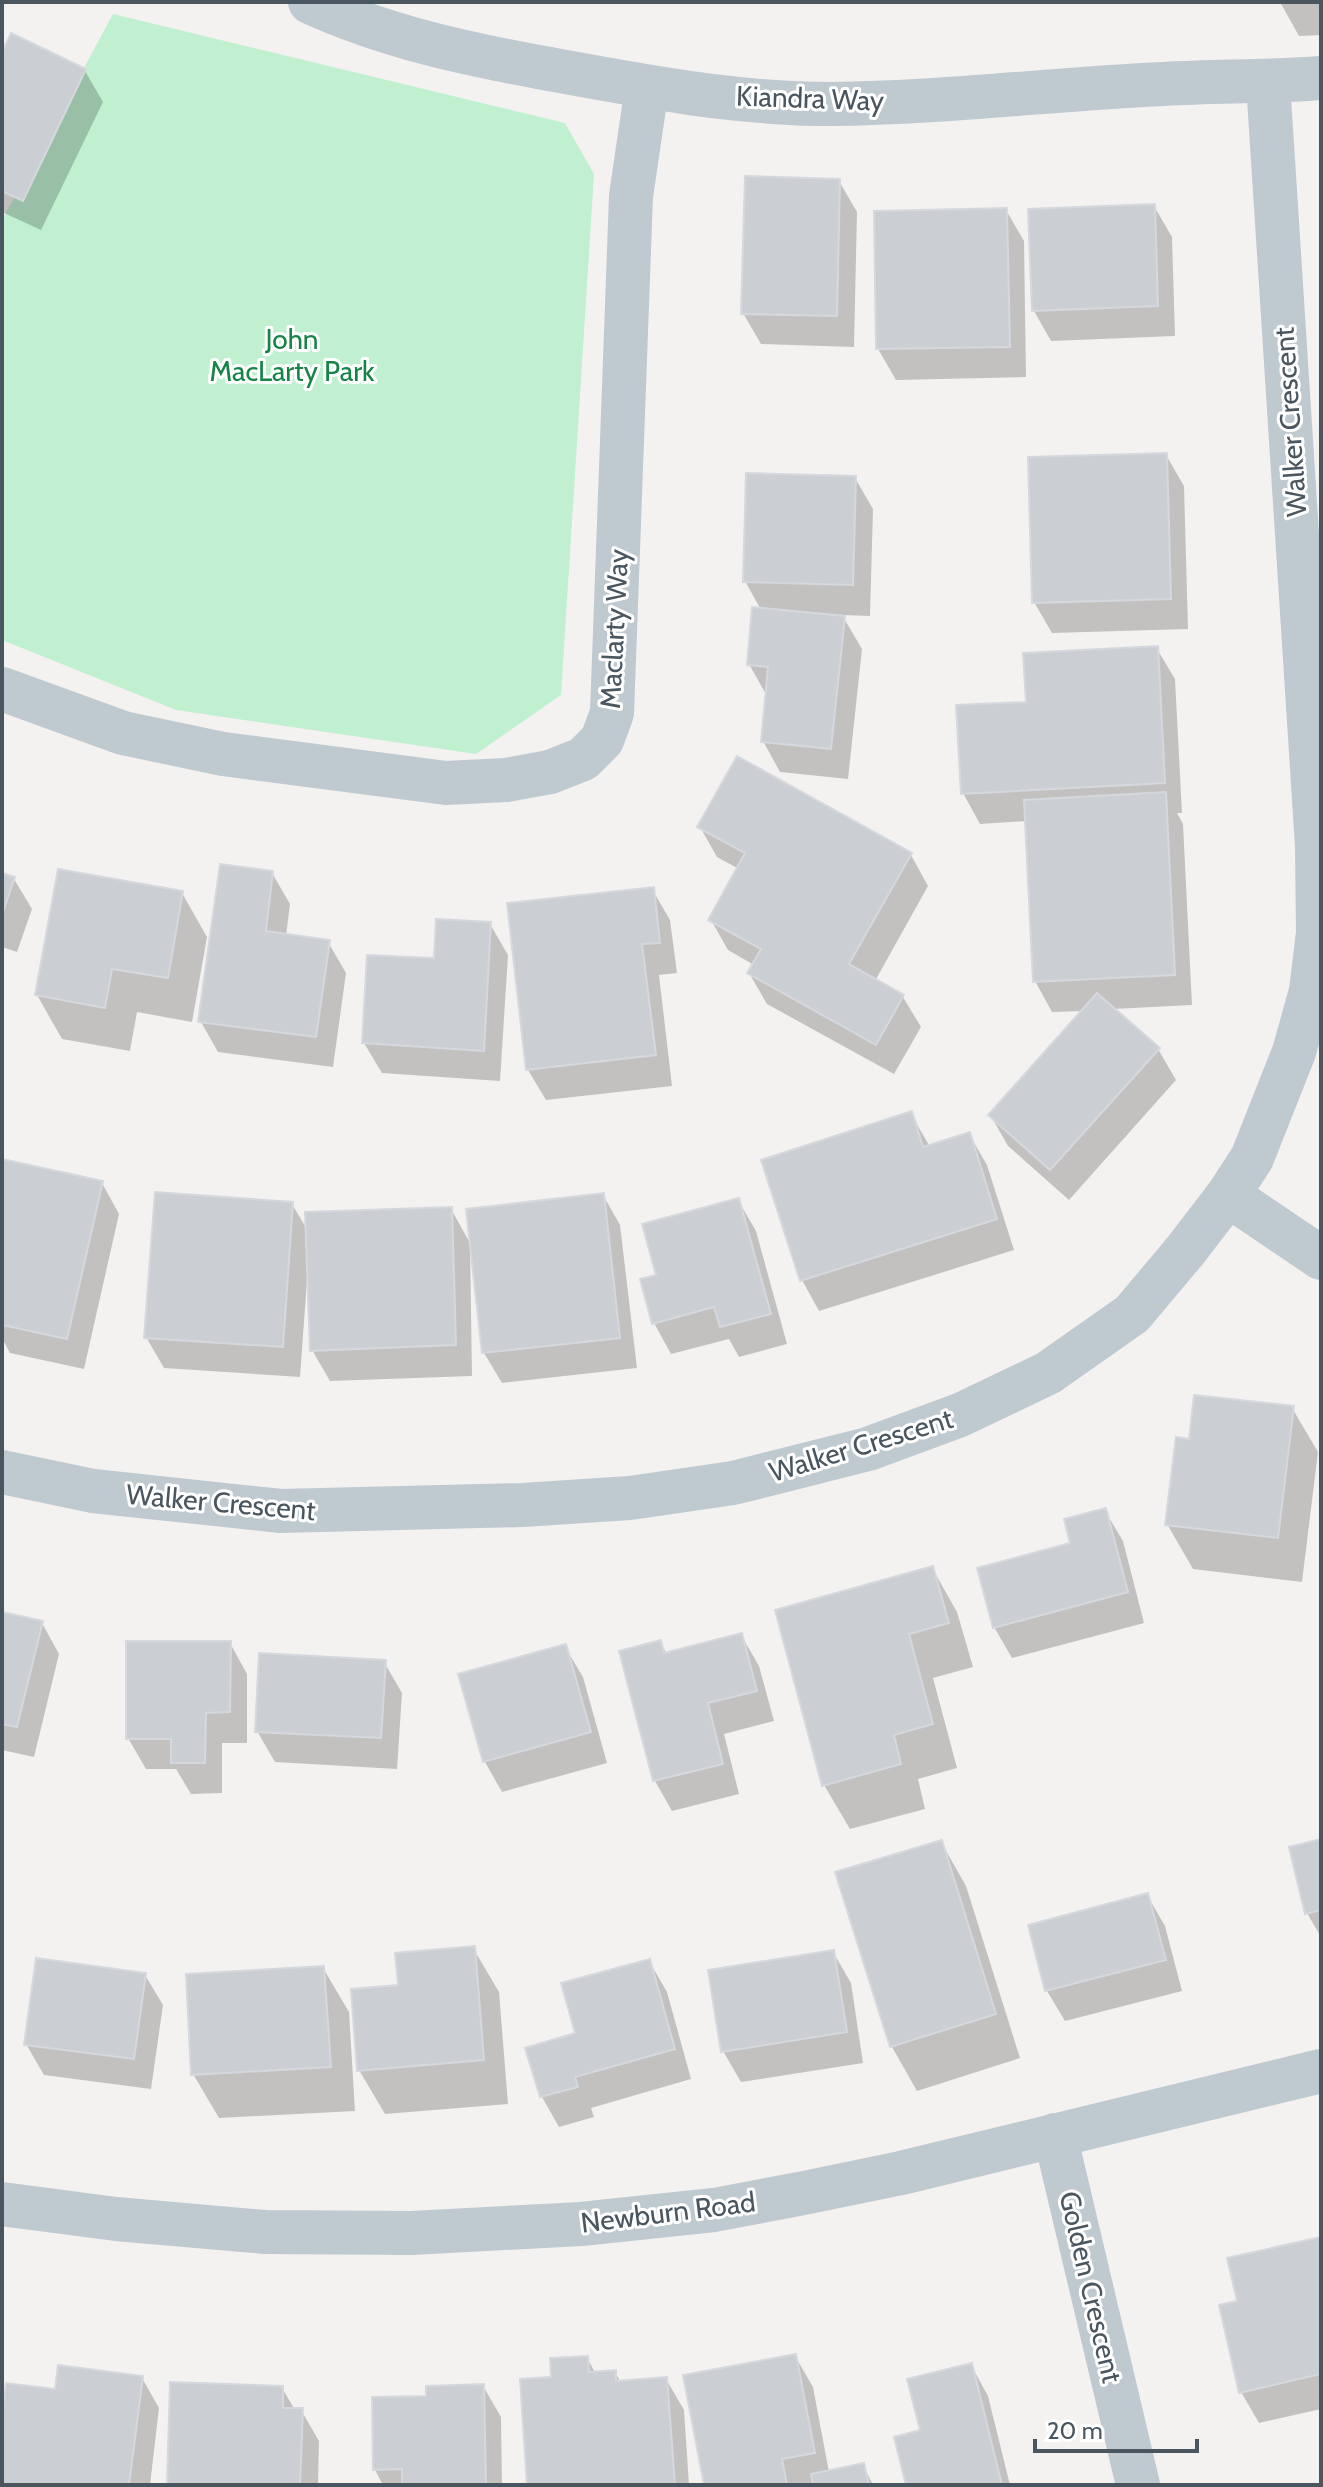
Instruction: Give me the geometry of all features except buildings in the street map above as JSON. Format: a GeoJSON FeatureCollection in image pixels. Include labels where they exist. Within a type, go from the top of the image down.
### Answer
{"type":"FeatureCollection","features":[{"type":"Feature","properties":{"kind":"street","name":"Kiandra Way"},"geometry":{"type":"LineString","coordinates":[[310,2],[349,19],[422,42],[492,58],[647,87],[737,98],[829,104],[1321,78]]}},
{"type":"Feature","properties":{"kind":"street","name":"Walker Crescent"},"geometry":{"type":"LineString","coordinates":[[2,1472],[93,1491],[281,1511],[523,1505],[630,1498],[733,1483],[868,1449],[960,1415],[1048,1373],[1132,1314],[1228,1195],[1252,1158],[1294,1052],[1311,991],[1318,933],[1317,846],[1268,82]]}},
{"type":"Feature","properties":{"kind":"street","name":"Maclarty Way"},"geometry":{"type":"LineString","coordinates":[[2,689],[123,733],[223,754],[446,783],[506,780],[550,772],[583,759],[602,740],[612,713],[631,196],[647,87]]}},
{"type":"Feature","properties":{"kind":"street"},"geometry":{"type":"LineString","coordinates":[[1228,1195],[1321,1258]]}},
{"type":"Feature","properties":{"kind":"street","name":"Newburn Road"},"geometry":{"type":"LineString","coordinates":[[2,2204],[116,2219],[265,2232],[411,2233],[581,2224],[714,2210],[901,2173],[1321,2071]]}},
{"type":"Feature","properties":{"kind":"street","name":"Golden Crescent"},"geometry":{"type":"LineString","coordinates":[[1055,2135],[1138,2485]]}},
{"type":"Feature","properties":{"kind":"green space","name":"John MacLarty Park"},"geometry":{"type":"Polygon","coordinates":[[[113,14],[565,123],[594,174],[561,695],[476,754],[176,710],[2,640],[2,220],[113,14]]]}}]}
